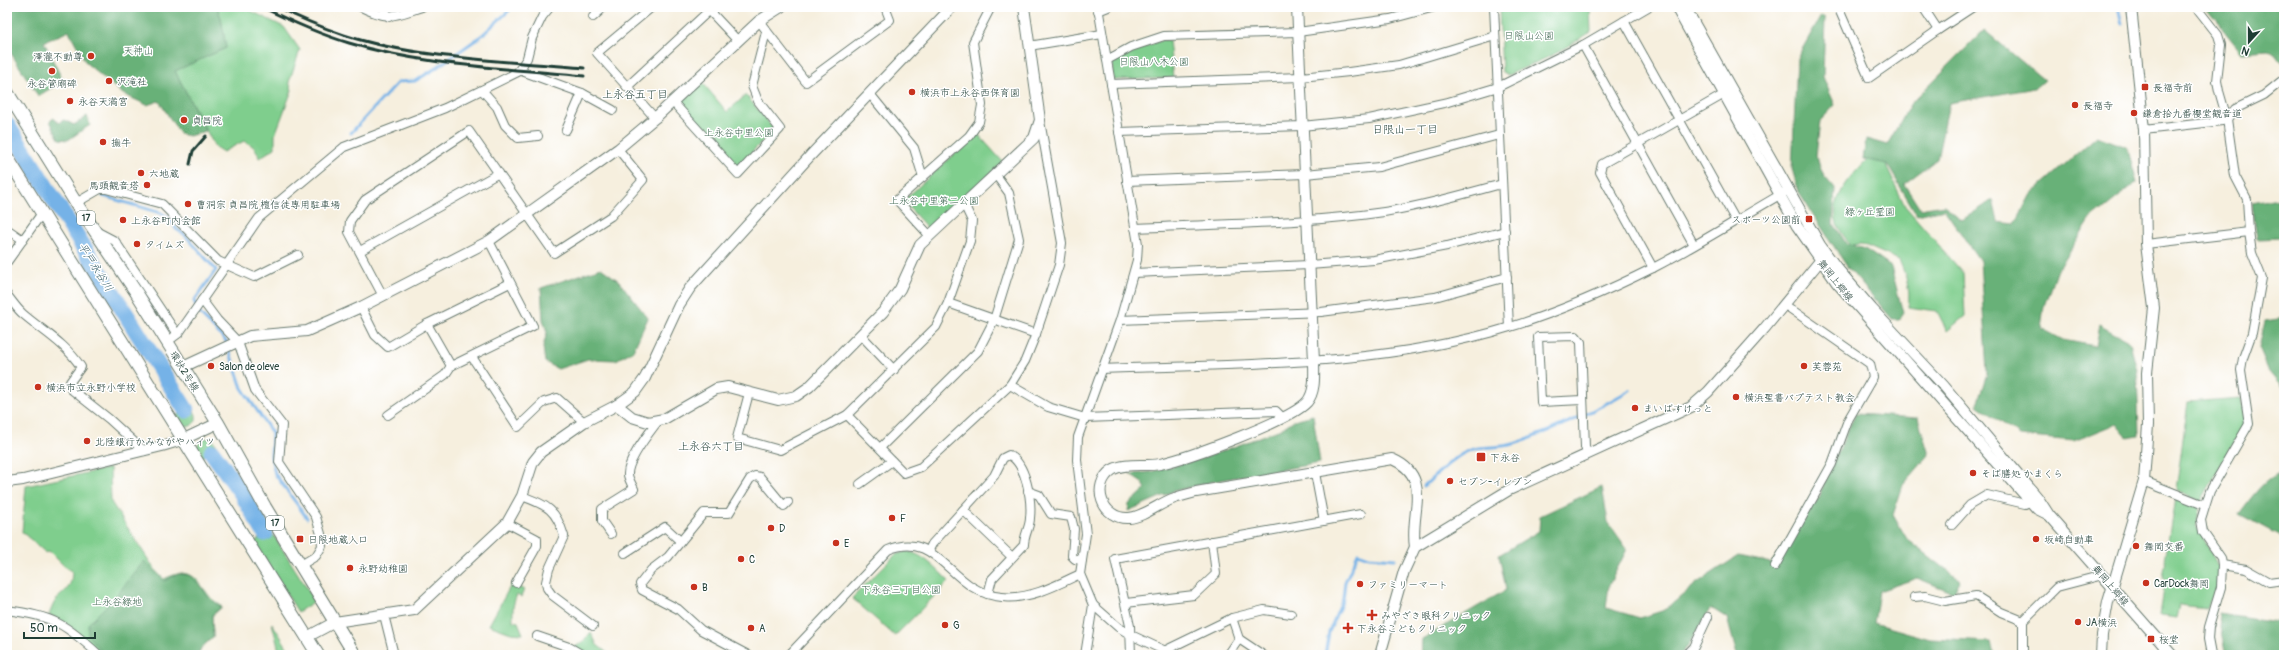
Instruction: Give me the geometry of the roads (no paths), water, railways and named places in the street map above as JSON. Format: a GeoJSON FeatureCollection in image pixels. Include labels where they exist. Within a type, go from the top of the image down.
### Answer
{"type":"FeatureCollection","features":[{"type":"Feature","properties":{"kind":"main road","name":"環状2号線"},"geometry":{"type":"LineString","coordinates":[[7,92],[76,203],[136,292],[218,423],[355,655]]}},
{"type":"Feature","properties":{"kind":"main road"},"geometry":{"type":"LineString","coordinates":[[7,157],[182,440],[318,655]]}},
{"type":"Feature","properties":{"kind":"street"},"geometry":{"type":"LineString","coordinates":[[361,7],[376,15],[389,17],[422,7]]}},
{"type":"Feature","properties":{"kind":"street"},"geometry":{"type":"LineString","coordinates":[[383,7],[389,17]]}},
{"type":"Feature","properties":{"kind":"street"},"geometry":{"type":"LineString","coordinates":[[167,342],[194,313],[259,218],[344,147],[444,108],[519,70],[527,58],[532,38],[542,16],[550,7]]}},
{"type":"Feature","properties":{"kind":"street"},"geometry":{"type":"LineString","coordinates":[[593,17],[604,7]]}},
{"type":"Feature","properties":{"kind":"street"},"geometry":{"type":"LineString","coordinates":[[652,7],[597,53],[655,118]]}},
{"type":"Feature","properties":{"kind":"street"},"geometry":{"type":"LineString","coordinates":[[183,367],[250,336],[307,331],[361,307],[489,241],[618,149],[655,118],[759,21],[781,7]]}},
{"type":"Feature","properties":{"kind":"street"},"geometry":{"type":"LineString","coordinates":[[759,21],[806,82],[890,20],[885,7]]}},
{"type":"Feature","properties":{"kind":"street"},"geometry":{"type":"LineString","coordinates":[[307,637],[335,622],[414,610],[507,523],[522,496],[533,462],[541,452],[584,422],[617,405],[635,392],[645,378],[679,305],[690,288],[952,7]]}},
{"type":"Feature","properties":{"kind":"street"},"geometry":{"type":"LineString","coordinates":[[930,236],[897,200],[969,136],[979,122],[982,105],[972,42],[991,7]]}},
{"type":"Feature","properties":{"kind":"street"},"geometry":{"type":"LineString","coordinates":[[847,415],[881,447],[904,473],[921,467],[1010,385],[1025,361],[1036,334],[1059,265],[1062,243],[1040,120],[1024,7]]}},
{"type":"Feature","properties":{"kind":"street"},"geometry":{"type":"LineString","coordinates":[[1108,7],[1098,9],[1135,228],[1138,260],[1120,320],[1078,437],[1077,460],[1086,534],[1080,574],[1093,605],[1118,627],[1130,635],[1166,650],[1174,655]]}},
{"type":"Feature","properties":{"kind":"street"},"geometry":{"type":"LineString","coordinates":[[1297,7],[1314,361],[1312,391],[1307,402],[1283,418],[1178,459],[1159,464],[1124,466],[1112,470],[1104,479],[1100,489],[1101,501],[1108,512],[1118,518],[1129,518],[1139,516],[1174,498],[1196,492],[1392,459],[1404,464],[1412,473],[1418,490],[1415,547],[1404,571],[1380,655]]}},
{"type":"Feature","properties":{"kind":"street"},"geometry":{"type":"LineString","coordinates":[[1107,60],[1131,47],[1164,36],[1298,32],[1390,19],[1435,7]]}},
{"type":"Feature","properties":{"kind":"street"},"geometry":{"type":"LineString","coordinates":[[1494,7],[1509,327]]}},
{"type":"Feature","properties":{"kind":"street"},"geometry":{"type":"LineString","coordinates":[[1119,132],[1302,126],[1369,119],[1448,102],[1498,87],[1583,45],[1648,7]]}},
{"type":"Feature","properties":{"kind":"street","name":"舞岡上郷線"},"geometry":{"type":"LineString","coordinates":[[1676,7],[1728,92]]}},
{"type":"Feature","properties":{"kind":"street","name":"舞岡上郷線"},"geometry":{"type":"LineString","coordinates":[[1685,7],[1728,92],[1783,193],[1823,257],[1836,267],[1872,309],[1944,386],[2034,499],[2103,575],[2172,655]]}},
{"type":"Feature","properties":{"kind":"street"},"geometry":{"type":"LineString","coordinates":[[1838,7],[1869,78],[1973,7]]}},
{"type":"Feature","properties":{"kind":"street"},"geometry":{"type":"LineString","coordinates":[[1923,7],[1938,30]]}},
{"type":"Feature","properties":{"kind":"street"},"geometry":{"type":"LineString","coordinates":[[2101,655],[2104,622],[2112,586],[2144,481],[2148,426],[2147,373],[2154,308],[2146,244],[2144,130],[2131,7]]}},
{"type":"Feature","properties":{"kind":"street"},"geometry":{"type":"LineString","coordinates":[[2196,7],[2218,35],[2221,45],[2217,81],[2227,119],[2235,176],[2248,199],[2249,232],[2252,253],[2262,278],[2252,333],[2243,358],[2241,370],[2249,424],[2210,491],[2204,505],[2201,520],[2203,532],[2221,558],[2222,565],[2221,587],[2209,627],[2208,639],[2211,655]]}},
{"type":"Feature","properties":{"kind":"street"},"geometry":{"type":"LineString","coordinates":[[628,87],[710,8],[738,41]]}},
{"type":"Feature","properties":{"kind":"street"},"geometry":{"type":"LineString","coordinates":[[1624,20],[1736,221]]}},
{"type":"Feature","properties":{"kind":"street"},"geometry":{"type":"LineString","coordinates":[[672,102],[738,174],[780,129],[758,101],[752,86],[766,32]]}},
{"type":"Feature","properties":{"kind":"street"},"geometry":{"type":"LineString","coordinates":[[1029,46],[1102,34]]}},
{"type":"Feature","properties":{"kind":"street"},"geometry":{"type":"LineString","coordinates":[[1111,84],[1300,78],[1399,66],[1495,36]]}},
{"type":"Feature","properties":{"kind":"street"},"geometry":{"type":"LineString","coordinates":[[1583,45],[1694,245]]}},
{"type":"Feature","properties":{"kind":"street"},"geometry":{"type":"LineString","coordinates":[[519,70],[582,93],[613,110]]}},
{"type":"Feature","properties":{"kind":"street"},"geometry":{"type":"LineString","coordinates":[[2144,130],[2227,119],[2235,109],[2264,95],[2284,80]]}},
{"type":"Feature","properties":{"kind":"street"},"geometry":{"type":"LineString","coordinates":[[482,90],[497,107],[505,125],[518,138],[538,136]]}},
{"type":"Feature","properties":{"kind":"street"},"geometry":{"type":"LineString","coordinates":[[1653,268],[1600,172],[1602,164],[1728,92]]}},
{"type":"Feature","properties":{"kind":"street"},"geometry":{"type":"LineString","coordinates":[[566,130],[582,93]]}},
{"type":"Feature","properties":{"kind":"street"},"geometry":{"type":"LineString","coordinates":[[870,94],[914,148],[924,177]]}},
{"type":"Feature","properties":{"kind":"street"},"geometry":{"type":"LineString","coordinates":[[617,405],[638,420],[658,421],[716,389],[728,387],[778,400],[796,396],[809,387],[862,336],[883,312],[900,289],[920,245],[1034,138],[1040,120]]}},
{"type":"Feature","properties":{"kind":"street"},"geometry":{"type":"LineString","coordinates":[[383,296],[349,232],[350,221],[365,200],[469,131],[499,173],[526,216],[554,253],[610,216],[643,180],[618,149]]}},
{"type":"Feature","properties":{"kind":"street"},"geometry":{"type":"LineString","coordinates":[[1127,181],[1305,174],[1379,167],[1499,135]]}},
{"type":"Feature","properties":{"kind":"street"},"geometry":{"type":"LineString","coordinates":[[360,251],[499,173]]}},
{"type":"Feature","properties":{"kind":"street"},"geometry":{"type":"LineString","coordinates":[[881,447],[978,351],[994,320],[1019,239],[1009,193],[996,175]]}},
{"type":"Feature","properties":{"kind":"street"},"geometry":{"type":"LineString","coordinates":[[1135,228],[1306,219],[1384,212],[1441,200],[1502,184]]}},
{"type":"Feature","properties":{"kind":"street"},"geometry":{"type":"LineString","coordinates":[[76,203],[100,189],[106,189],[162,204],[218,261],[254,277],[298,255]]}},
{"type":"Feature","properties":{"kind":"street"},"geometry":{"type":"LineString","coordinates":[[1102,369],[1314,361],[1451,341],[1509,327],[1566,307],[1653,268],[1783,193]]}},
{"type":"Feature","properties":{"kind":"street"},"geometry":{"type":"LineString","coordinates":[[749,393],[737,438],[780,450],[847,415],[936,327],[948,303],[970,241],[972,222],[964,204]]}},
{"type":"Feature","properties":{"kind":"street"},"geometry":{"type":"LineString","coordinates":[[7,262],[42,213]]}},
{"type":"Feature","properties":{"kind":"street"},"geometry":{"type":"LineString","coordinates":[[7,229],[23,240]]}},
{"type":"Feature","properties":{"kind":"street"},"geometry":{"type":"LineString","coordinates":[[94,230],[110,236],[115,241],[176,334]]}},
{"type":"Feature","properties":{"kind":"street"},"geometry":{"type":"LineString","coordinates":[[1134,273],[1309,265],[1374,260],[1447,246],[1505,231]]}},
{"type":"Feature","properties":{"kind":"street"},"geometry":{"type":"LineString","coordinates":[[2146,244],[2249,232]]}},
{"type":"Feature","properties":{"kind":"street"},"geometry":{"type":"LineString","coordinates":[[388,415],[445,375],[451,366],[533,326],[489,241]]}},
{"type":"Feature","properties":{"kind":"street"},"geometry":{"type":"LineString","coordinates":[[1415,547],[1510,490],[1695,404],[1716,383],[1785,305],[1823,257]]}},
{"type":"Feature","properties":{"kind":"street"},"geometry":{"type":"LineString","coordinates":[[1120,320],[1311,313],[1435,297],[1507,277]]}},
{"type":"Feature","properties":{"kind":"street"},"geometry":{"type":"LineString","coordinates":[[361,307],[375,335],[388,347],[427,324],[510,283]]}},
{"type":"Feature","properties":{"kind":"street"},"geometry":{"type":"LineString","coordinates":[[7,295],[22,314],[60,342],[81,367],[70,382],[71,389],[109,419],[144,451]]}},
{"type":"Feature","properties":{"kind":"street"},"geometry":{"type":"LineString","coordinates":[[200,303],[237,343],[254,390],[282,425],[279,462],[316,517],[321,534],[322,546],[316,556],[301,565]]}},
{"type":"Feature","properties":{"kind":"street"},"geometry":{"type":"LineString","coordinates":[[948,303],[1036,334]]}},
{"type":"Feature","properties":{"kind":"street"},"geometry":{"type":"LineString","coordinates":[[1775,566],[1832,464],[1848,420],[1873,377],[1870,364],[1785,305]]}},
{"type":"Feature","properties":{"kind":"street"},"geometry":{"type":"LineString","coordinates":[[427,324],[451,366]]}},
{"type":"Feature","properties":{"kind":"street"},"geometry":{"type":"LineString","coordinates":[[862,336],[894,370]]}},
{"type":"Feature","properties":{"kind":"street"},"geometry":{"type":"LineString","coordinates":[[1582,405],[1541,402],[1538,338],[1576,336],[1581,342],[1582,405],[1587,453]]}},
{"type":"Feature","properties":{"kind":"street"},"geometry":{"type":"LineString","coordinates":[[472,356],[518,427],[544,402],[557,398],[584,422]]}},
{"type":"Feature","properties":{"kind":"street"},"geometry":{"type":"LineString","coordinates":[[1010,385],[1048,407],[1085,418],[1276,411],[1283,418]]}},
{"type":"Feature","properties":{"kind":"street"},"geometry":{"type":"LineString","coordinates":[[611,534],[602,521],[602,509],[634,489],[628,477],[629,468],[641,445],[658,421]]}},
{"type":"Feature","properties":{"kind":"street"},"geometry":{"type":"LineString","coordinates":[[7,482],[23,480],[144,451],[182,440],[218,423]]}},
{"type":"Feature","properties":{"kind":"street"},"geometry":{"type":"LineString","coordinates":[[929,550],[932,544],[994,476],[1003,458],[1009,455],[1014,457],[1027,479],[1030,518],[1024,536],[1024,545],[992,579],[988,594]]}},
{"type":"Feature","properties":{"kind":"street"},"geometry":{"type":"LineString","coordinates":[[860,484],[892,461]]}},
{"type":"Feature","properties":{"kind":"street"},"geometry":{"type":"LineString","coordinates":[[1316,472],[1324,521]]}},
{"type":"Feature","properties":{"kind":"street"},"geometry":{"type":"LineString","coordinates":[[748,655],[701,630],[678,609],[642,590],[640,584],[651,570],[668,557],[679,540],[704,512],[730,513],[750,479],[755,476],[760,477],[784,506],[788,502]]}},
{"type":"Feature","properties":{"kind":"street"},"geometry":{"type":"LineString","coordinates":[[2144,481],[2204,505]]}},
{"type":"Feature","properties":{"kind":"street"},"geometry":{"type":"LineString","coordinates":[[1028,491],[1039,495],[1051,514],[1071,517],[1074,529],[1072,556],[1075,559],[1082,560]]}},
{"type":"Feature","properties":{"kind":"street"},"geometry":{"type":"LineString","coordinates":[[1952,525],[1970,505],[1987,495],[2025,504],[2034,499]]}},
{"type":"Feature","properties":{"kind":"street"},"geometry":{"type":"LineString","coordinates":[[522,496],[550,508],[559,519],[564,536],[549,569],[546,582],[547,588],[552,595],[593,626]]}},
{"type":"Feature","properties":{"kind":"street"},"geometry":{"type":"LineString","coordinates":[[963,510],[1012,557]]}},
{"type":"Feature","properties":{"kind":"street"},"geometry":{"type":"LineString","coordinates":[[1131,655],[1126,603],[1115,559],[1361,514]]}},
{"type":"Feature","properties":{"kind":"street"},"geometry":{"type":"LineString","coordinates":[[507,523],[537,539],[537,546],[516,583]]}},
{"type":"Feature","properties":{"kind":"street"},"geometry":{"type":"LineString","coordinates":[[625,553],[665,527],[679,540]]}},
{"type":"Feature","properties":{"kind":"street"},"geometry":{"type":"LineString","coordinates":[[1126,603],[1194,595],[1216,574],[1212,542]]}},
{"type":"Feature","properties":{"kind":"street"},"geometry":{"type":"LineString","coordinates":[[789,655],[888,550],[901,545],[916,544],[929,550],[966,584],[978,591],[1001,597],[1016,597],[1054,587],[1080,574]]}},
{"type":"Feature","properties":{"kind":"street"},"geometry":{"type":"LineString","coordinates":[[2222,565],[2246,569],[2269,582],[2284,580]]}},
{"type":"Feature","properties":{"kind":"street"},"geometry":{"type":"LineString","coordinates":[[2023,655],[2023,621],[2057,587],[2103,575]]}},
{"type":"Feature","properties":{"kind":"street"},"geometry":{"type":"LineString","coordinates":[[1914,597],[1925,596],[1945,601],[1976,596],[2001,612],[2023,621]]}},
{"type":"Feature","properties":{"kind":"street"},"geometry":{"type":"LineString","coordinates":[[1085,655],[1093,605]]}},
{"type":"Feature","properties":{"kind":"street"},"geometry":{"type":"LineString","coordinates":[[7,610],[52,619],[75,633],[99,655]]}},
{"type":"Feature","properties":{"kind":"street"},"geometry":{"type":"LineString","coordinates":[[1166,650],[1232,618],[1264,610],[1291,614]]}},
{"type":"Feature","properties":{"kind":"street"},"geometry":{"type":"LineString","coordinates":[[384,615],[394,655]]}},
{"type":"Feature","properties":{"kind":"street"},"geometry":{"type":"LineString","coordinates":[[1686,655],[1694,647],[1708,617]]}},
{"type":"Feature","properties":{"kind":"street"},"geometry":{"type":"LineString","coordinates":[[1232,618],[1239,638],[1263,655]]}},
{"type":"Feature","properties":{"kind":"street"},"geometry":{"type":"LineString","coordinates":[[537,636],[569,646],[583,655]]}},
{"type":"Feature","properties":{"kind":"street"},"geometry":{"type":"LineString","coordinates":[[1228,655],[1239,638]]}},
{"type":"Feature","properties":{"kind":"waterway"},"geometry":{"type":"LineString","coordinates":[[351,133],[398,82],[415,81],[430,72],[480,37],[513,7]]}},
{"type":"Feature","properties":{"kind":"waterway"},"geometry":{"type":"LineString","coordinates":[[2118,7],[2122,24]]}},
{"type":"Feature","properties":{"kind":"waterway","name":"平戸永谷川"},"geometry":{"type":"LineString","coordinates":[[7,125],[186,410]]}},
{"type":"Feature","properties":{"kind":"waterway"},"geometry":{"type":"LineString","coordinates":[[103,196],[161,213],[170,219],[176,229],[184,234],[216,270],[194,301],[200,314],[226,341],[242,388],[272,433],[271,457],[275,474],[307,518]]}},
{"type":"Feature","properties":{"kind":"waterway"},"geometry":{"type":"LineString","coordinates":[[1424,486],[1449,463],[1463,453],[1478,448],[1515,444],[1534,437],[1590,412],[1630,390]]}},
{"type":"Feature","properties":{"kind":"waterway","name":"平戸永谷川"},"geometry":{"type":"LineString","coordinates":[[212,452],[241,492],[265,533]]}},
{"type":"Feature","properties":{"kind":"waterway"},"geometry":{"type":"LineString","coordinates":[[1325,655],[1329,632],[1343,599],[1345,582],[1358,553],[1369,557],[1395,559]]}},
{"type":"Feature","properties":{"kind":"railway"},"geometry":{"type":"LineString","coordinates":[[262,7],[327,36],[377,51],[406,57],[465,65],[584,76]]}},
{"type":"Feature","properties":{"kind":"railway"},"geometry":{"type":"LineString","coordinates":[[277,7],[344,35],[401,49],[462,58],[584,68]]}},
{"type":"Feature","properties":{"kind":"railway"},"geometry":{"type":"LineString","coordinates":[[190,164],[193,151],[206,136]]}},
{"type":"Feature","properties":{"kind":"place","name":"澤瀧不動尊"},"geometry":{"type":"Point","coordinates":[91,56]}},
{"type":"Feature","properties":{"kind":"place","name":"永谷管廟碑"},"geometry":{"type":"Point","coordinates":[52,71]}},
{"type":"Feature","properties":{"kind":"place","name":"沢滝社"},"geometry":{"type":"Point","coordinates":[109,81]}},
{"type":"Feature","properties":{"kind":"place","name":"長福寺前"},"geometry":{"type":"Point","coordinates":[2145,87]}},
{"type":"Feature","properties":{"kind":"place","name":"横浜市上永谷西保育園"},"geometry":{"type":"Point","coordinates":[912,92]}},
{"type":"Feature","properties":{"kind":"place","name":"永谷天満宮"},"geometry":{"type":"Point","coordinates":[70,101]}},
{"type":"Feature","properties":{"kind":"place","name":"長福寺"},"geometry":{"type":"Point","coordinates":[2075,105]}},
{"type":"Feature","properties":{"kind":"place","name":"鎌倉拾九番櫻堂観音道"},"geometry":{"type":"Point","coordinates":[2134,113]}},
{"type":"Feature","properties":{"kind":"place","name":"貞昌院"},"geometry":{"type":"Point","coordinates":[184,120]}},
{"type":"Feature","properties":{"kind":"place","name":"撫牛"},"geometry":{"type":"Point","coordinates":[103,142]}},
{"type":"Feature","properties":{"kind":"place","name":"六地蔵"},"geometry":{"type":"Point","coordinates":[141,173]}},
{"type":"Feature","properties":{"kind":"place","name":"馬頭観音塔"},"geometry":{"type":"Point","coordinates":[147,185]}},
{"type":"Feature","properties":{"kind":"place","name":"曹洞宗 貞昌院 檀信徒専用駐車場"},"geometry":{"type":"Point","coordinates":[188,204]}},
{"type":"Feature","properties":{"kind":"place","name":"スポーツ公園前"},"geometry":{"type":"Point","coordinates":[1809,219]}},
{"type":"Feature","properties":{"kind":"place","name":"上永谷町内会館"},"geometry":{"type":"Point","coordinates":[123,220]}},
{"type":"Feature","properties":{"kind":"place","name":"タイムズ"},"geometry":{"type":"Point","coordinates":[137,244]}},
{"type":"Feature","properties":{"kind":"place","name":"Salon de oleve"},"geometry":{"type":"Point","coordinates":[211,366]}},
{"type":"Feature","properties":{"kind":"place","name":"芙蓉苑"},"geometry":{"type":"Point","coordinates":[1804,366]}},
{"type":"Feature","properties":{"kind":"place","name":"横浜市立永野小学校"},"geometry":{"type":"Point","coordinates":[38,387]}},
{"type":"Feature","properties":{"kind":"place","name":"横浜聖書バプテスト教会"},"geometry":{"type":"Point","coordinates":[1736,397]}},
{"type":"Feature","properties":{"kind":"place","name":"まいばすけっと"},"geometry":{"type":"Point","coordinates":[1635,408]}},
{"type":"Feature","properties":{"kind":"place","name":"北陸銀行かみながやハイツ"},"geometry":{"type":"Point","coordinates":[87,441]}},
{"type":"Feature","properties":{"kind":"place","name":"下永谷"},"geometry":{"type":"Point","coordinates":[1481,457]}},
{"type":"Feature","properties":{"kind":"place","name":"そば膳処 かまくら"},"geometry":{"type":"Point","coordinates":[1973,473]}},
{"type":"Feature","properties":{"kind":"place","name":"セブン-イレブン"},"geometry":{"type":"Point","coordinates":[1450,481]}},
{"type":"Feature","properties":{"kind":"place","name":"F"},"geometry":{"type":"Point","coordinates":[892,518]}},
{"type":"Feature","properties":{"kind":"place","name":"D"},"geometry":{"type":"Point","coordinates":[771,528]}},
{"type":"Feature","properties":{"kind":"place","name":"日限地蔵入口"},"geometry":{"type":"Point","coordinates":[300,539]}},
{"type":"Feature","properties":{"kind":"place","name":"坂崎自動車"},"geometry":{"type":"Point","coordinates":[2036,539]}},
{"type":"Feature","properties":{"kind":"place","name":"E"},"geometry":{"type":"Point","coordinates":[836,543]}},
{"type":"Feature","properties":{"kind":"place","name":"舞岡交番"},"geometry":{"type":"Point","coordinates":[2136,546]}},
{"type":"Feature","properties":{"kind":"place","name":"C"},"geometry":{"type":"Point","coordinates":[741,559]}},
{"type":"Feature","properties":{"kind":"place","name":"永野幼稚園"},"geometry":{"type":"Point","coordinates":[350,568]}},
{"type":"Feature","properties":{"kind":"place","name":"CarDock舞岡"},"geometry":{"type":"Point","coordinates":[2146,583]}},
{"type":"Feature","properties":{"kind":"place","name":"ファミリーマート"},"geometry":{"type":"Point","coordinates":[1360,584]}},
{"type":"Feature","properties":{"kind":"place","name":"B"},"geometry":{"type":"Point","coordinates":[694,587]}},
{"type":"Feature","properties":{"kind":"place","name":"みやざき眼科クリニック"},"geometry":{"type":"Point","coordinates":[1372,615]}},
{"type":"Feature","properties":{"kind":"place","name":"JA横浜"},"geometry":{"type":"Point","coordinates":[2078,622]}},
{"type":"Feature","properties":{"kind":"place","name":"G"},"geometry":{"type":"Point","coordinates":[945,625]}},
{"type":"Feature","properties":{"kind":"place","name":"A"},"geometry":{"type":"Point","coordinates":[751,628]}},
{"type":"Feature","properties":{"kind":"place","name":"下永谷こどもクリニック"},"geometry":{"type":"Point","coordinates":[1348,628]}},
{"type":"Feature","properties":{"kind":"place","name":"桜堂"},"geometry":{"type":"Point","coordinates":[2151,639]}},
{"type":"Feature","properties":{"kind":"district","name":"上永谷五丁目"},"geometry":{"type":"Point","coordinates":[635,94]}},
{"type":"Feature","properties":{"kind":"district","name":"日限山一丁目"},"geometry":{"type":"Point","coordinates":[1405,129]}},
{"type":"Feature","properties":{"kind":"district","name":"上永谷六丁目"},"geometry":{"type":"Point","coordinates":[711,446]}},
{"type":"Feature","properties":{"kind":"park label","name":"日限山公園"},"geometry":{"type":"Point","coordinates":[1529,35]}},
{"type":"Feature","properties":{"kind":"park label","name":"天神山"},"geometry":{"type":"Point","coordinates":[138,50]}},
{"type":"Feature","properties":{"kind":"park label","name":"日限山八木公園"},"geometry":{"type":"Point","coordinates":[1154,61]}},
{"type":"Feature","properties":{"kind":"park label","name":"上永谷中里公園"},"geometry":{"type":"Point","coordinates":[739,132]}},
{"type":"Feature","properties":{"kind":"park label","name":"上永谷中里第二公園"},"geometry":{"type":"Point","coordinates":[934,200]}},
{"type":"Feature","properties":{"kind":"park label","name":"緑ヶ丘霊園"},"geometry":{"type":"Point","coordinates":[1870,211]}},
{"type":"Feature","properties":{"kind":"park label","name":"下永谷三丁目公園"},"geometry":{"type":"Point","coordinates":[901,589]}},
{"type":"Feature","properties":{"kind":"park label","name":"上永谷緑地"},"geometry":{"type":"Point","coordinates":[117,601]}}]}
